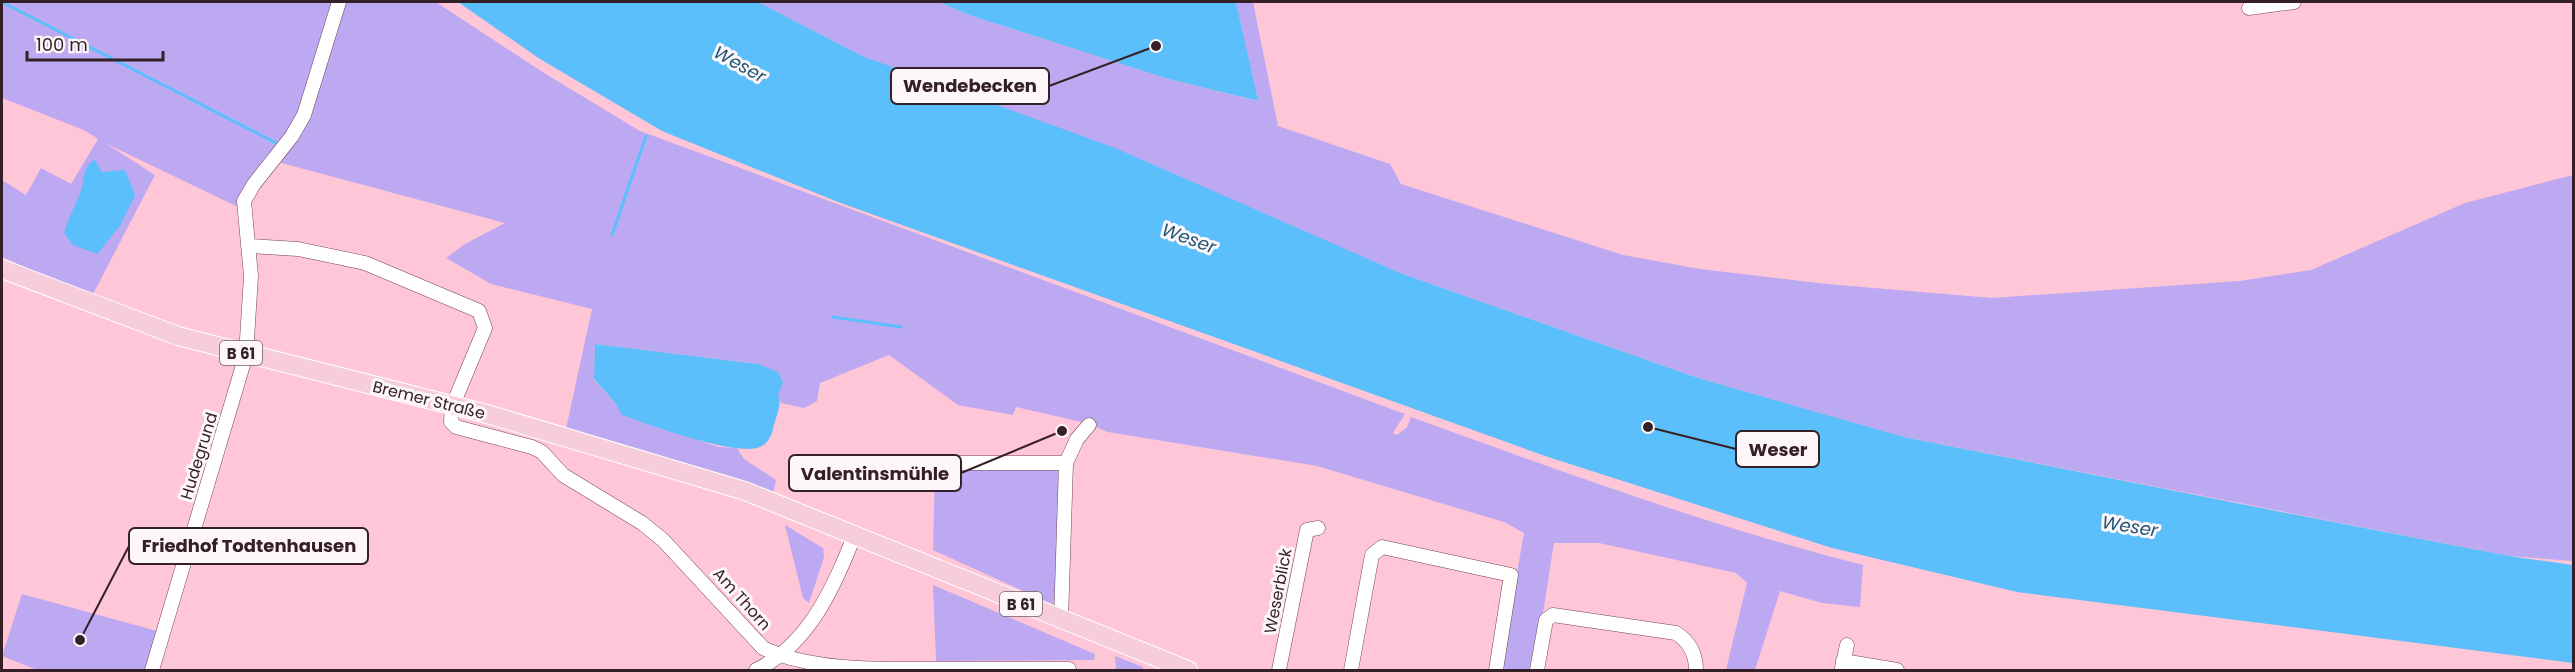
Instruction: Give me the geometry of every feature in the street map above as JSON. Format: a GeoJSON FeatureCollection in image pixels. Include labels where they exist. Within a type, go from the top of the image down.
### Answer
{"type":"FeatureCollection","features":[{"type":"Feature","properties":{"kind":"main road","name":"Bremer Straße"},"geometry":{"type":"LineString","coordinates":[[2,269],[178,336],[599,446],[756,495],[855,534]]}},
{"type":"Feature","properties":{"kind":"main road","name":"B 61"},"geometry":{"type":"LineString","coordinates":[[855,534],[1061,621],[1188,670]]}},
{"type":"Feature","properties":{"kind":"street","name":"Hudegrund"},"geometry":{"type":"LineString","coordinates":[[152,670],[246,355],[251,276],[244,201],[254,184],[286,145],[304,116],[339,2]]}},
{"type":"Feature","properties":{"kind":"street"},"geometry":{"type":"LineString","coordinates":[[2249,8],[2294,2]]}},
{"type":"Feature","properties":{"kind":"street"},"geometry":{"type":"LineString","coordinates":[[249,246],[298,249],[365,263],[479,311],[485,328],[452,407]]}},
{"type":"Feature","properties":{"kind":"street","name":"Am Thorn"},"geometry":{"type":"LineString","coordinates":[[452,407],[451,422],[456,427],[532,447],[542,452],[563,475],[642,523],[682,557],[763,648],[779,656],[806,662],[883,670],[1069,669]]}},
{"type":"Feature","properties":{"kind":"street"},"geometry":{"type":"LineString","coordinates":[[1061,621],[1066,463],[1077,439],[1089,425]]}},
{"type":"Feature","properties":{"kind":"street"},"geometry":{"type":"LineString","coordinates":[[937,463],[1066,463]]}},
{"type":"Feature","properties":{"kind":"street","name":"Weserblick"},"geometry":{"type":"LineString","coordinates":[[1279,670],[1307,530],[1318,528]]}},
{"type":"Feature","properties":{"kind":"street"},"geometry":{"type":"LineString","coordinates":[[756,670],[779,656],[815,619],[832,592],[855,534]]}},
{"type":"Feature","properties":{"kind":"street"},"geometry":{"type":"LineString","coordinates":[[1351,670],[1372,555],[1382,547],[1511,575],[1496,670]]}},
{"type":"Feature","properties":{"kind":"street"},"geometry":{"type":"LineString","coordinates":[[1537,670],[1548,616],[1676,633],[1684,638],[1692,649],[1696,670]]}},
{"type":"Feature","properties":{"kind":"street"},"geometry":{"type":"LineString","coordinates":[[1847,645],[1843,666],[1897,670]]}},
{"type":"Feature","properties":{"kind":"shaded area"},"geometry":{"type":"Polygon","coordinates":[[[2,2],[336,2],[304,108],[245,190],[238,207],[105,143],[155,175],[92,296],[2,257],[2,180],[26,195],[41,168],[71,184],[98,139],[84,130],[2,98],[2,2]]]}},
{"type":"Feature","properties":{"kind":"shaded area"},"geometry":{"type":"Polygon","coordinates":[[[342,2],[436,2],[544,73],[640,131],[1405,414],[1393,433],[1397,435],[1407,427],[1411,417],[1692,515],[1805,550],[1863,565],[1860,607],[1822,603],[1780,591],[1755,670],[1726,670],[1747,583],[1736,573],[1599,543],[1554,543],[1534,670],[1500,670],[1524,533],[1504,522],[1317,466],[1108,432],[1086,423],[1016,407],[1013,415],[958,405],[889,355],[820,383],[817,401],[804,408],[781,403],[759,364],[595,344],[594,380],[623,415],[719,447],[737,448],[744,459],[776,480],[773,492],[566,429],[592,309],[491,284],[446,258],[465,244],[505,223],[278,162],[294,140],[342,2]]]}},
{"type":"Feature","properties":{"kind":"shaded area"},"geometry":{"type":"Polygon","coordinates":[[[758,2],[939,2],[969,15],[1165,78],[1257,101],[1236,2],[1253,2],[1278,126],[1390,164],[1401,184],[1623,255],[1700,269],[1827,284],[1992,298],[2240,281],[2311,270],[2465,203],[2573,175],[2573,561],[2509,556],[1904,437],[1698,378],[1400,273],[862,56],[758,2]]]}},
{"type":"Feature","properties":{"kind":"shaded area"},"geometry":{"type":"Polygon","coordinates":[[[935,465],[1055,466],[1063,473],[1056,606],[933,550],[935,465]]]}},
{"type":"Feature","properties":{"kind":"shaded area"},"geometry":{"type":"Polygon","coordinates":[[[785,525],[823,548],[824,557],[809,603],[803,598],[785,525]]]}},
{"type":"Feature","properties":{"kind":"shaded area"},"geometry":{"type":"Polygon","coordinates":[[[933,585],[1095,654],[1094,660],[936,661],[933,585]]]}},
{"type":"Feature","properties":{"kind":"shaded area"},"geometry":{"type":"Polygon","coordinates":[[[22,594],[157,631],[146,670],[37,670],[2,656],[22,594]]]}},
{"type":"Feature","properties":{"kind":"shaded area"},"geometry":{"type":"Polygon","coordinates":[[[1115,656],[1143,667],[1143,670],[1116,670],[1115,656]]]}},
{"type":"Feature","properties":{"kind":"water"},"geometry":{"type":"Polygon","coordinates":[[[458,2],[758,2],[862,56],[1115,148],[1400,273],[1698,378],[1904,437],[2509,556],[2573,565],[2573,663],[2017,592],[1832,548],[1548,457],[838,202],[662,131],[540,59],[458,2]]]}},
{"type":"Feature","properties":{"kind":"water"},"geometry":{"type":"Polygon","coordinates":[[[939,2],[1236,2],[1258,101],[1165,78],[969,15],[939,2]]]}},
{"type":"Feature","properties":{"kind":"water"},"geometry":{"type":"Polygon","coordinates":[[[95,160],[102,172],[125,170],[135,195],[120,226],[97,254],[73,245],[64,233],[82,189],[86,170],[95,160]]]}},
{"type":"Feature","properties":{"kind":"water"},"geometry":{"type":"Polygon","coordinates":[[[595,344],[758,364],[778,372],[783,383],[778,394],[779,410],[770,437],[760,447],[732,448],[652,426],[622,415],[616,404],[594,379],[595,344]]]}},
{"type":"Feature","properties":{"kind":"waterway"},"geometry":{"type":"LineString","coordinates":[[2,2],[280,145]]}},
{"type":"Feature","properties":{"kind":"waterway"},"geometry":{"type":"LineString","coordinates":[[612,235],[646,136]]}},
{"type":"Feature","properties":{"kind":"waterway"},"geometry":{"type":"LineString","coordinates":[[833,317],[901,327]]}},
{"type":"Feature","properties":{"kind":"place","name":"Wendebecken"},"geometry":{"type":"Point","coordinates":[1156,46]}},
{"type":"Feature","properties":{"kind":"place","name":"Weser"},"geometry":{"type":"Point","coordinates":[1648,427]}},
{"type":"Feature","properties":{"kind":"place","name":"Valentinsmühle"},"geometry":{"type":"Point","coordinates":[1062,431]}},
{"type":"Feature","properties":{"kind":"place","name":"Friedhof Todtenhausen"},"geometry":{"type":"Point","coordinates":[80,640]}}]}
